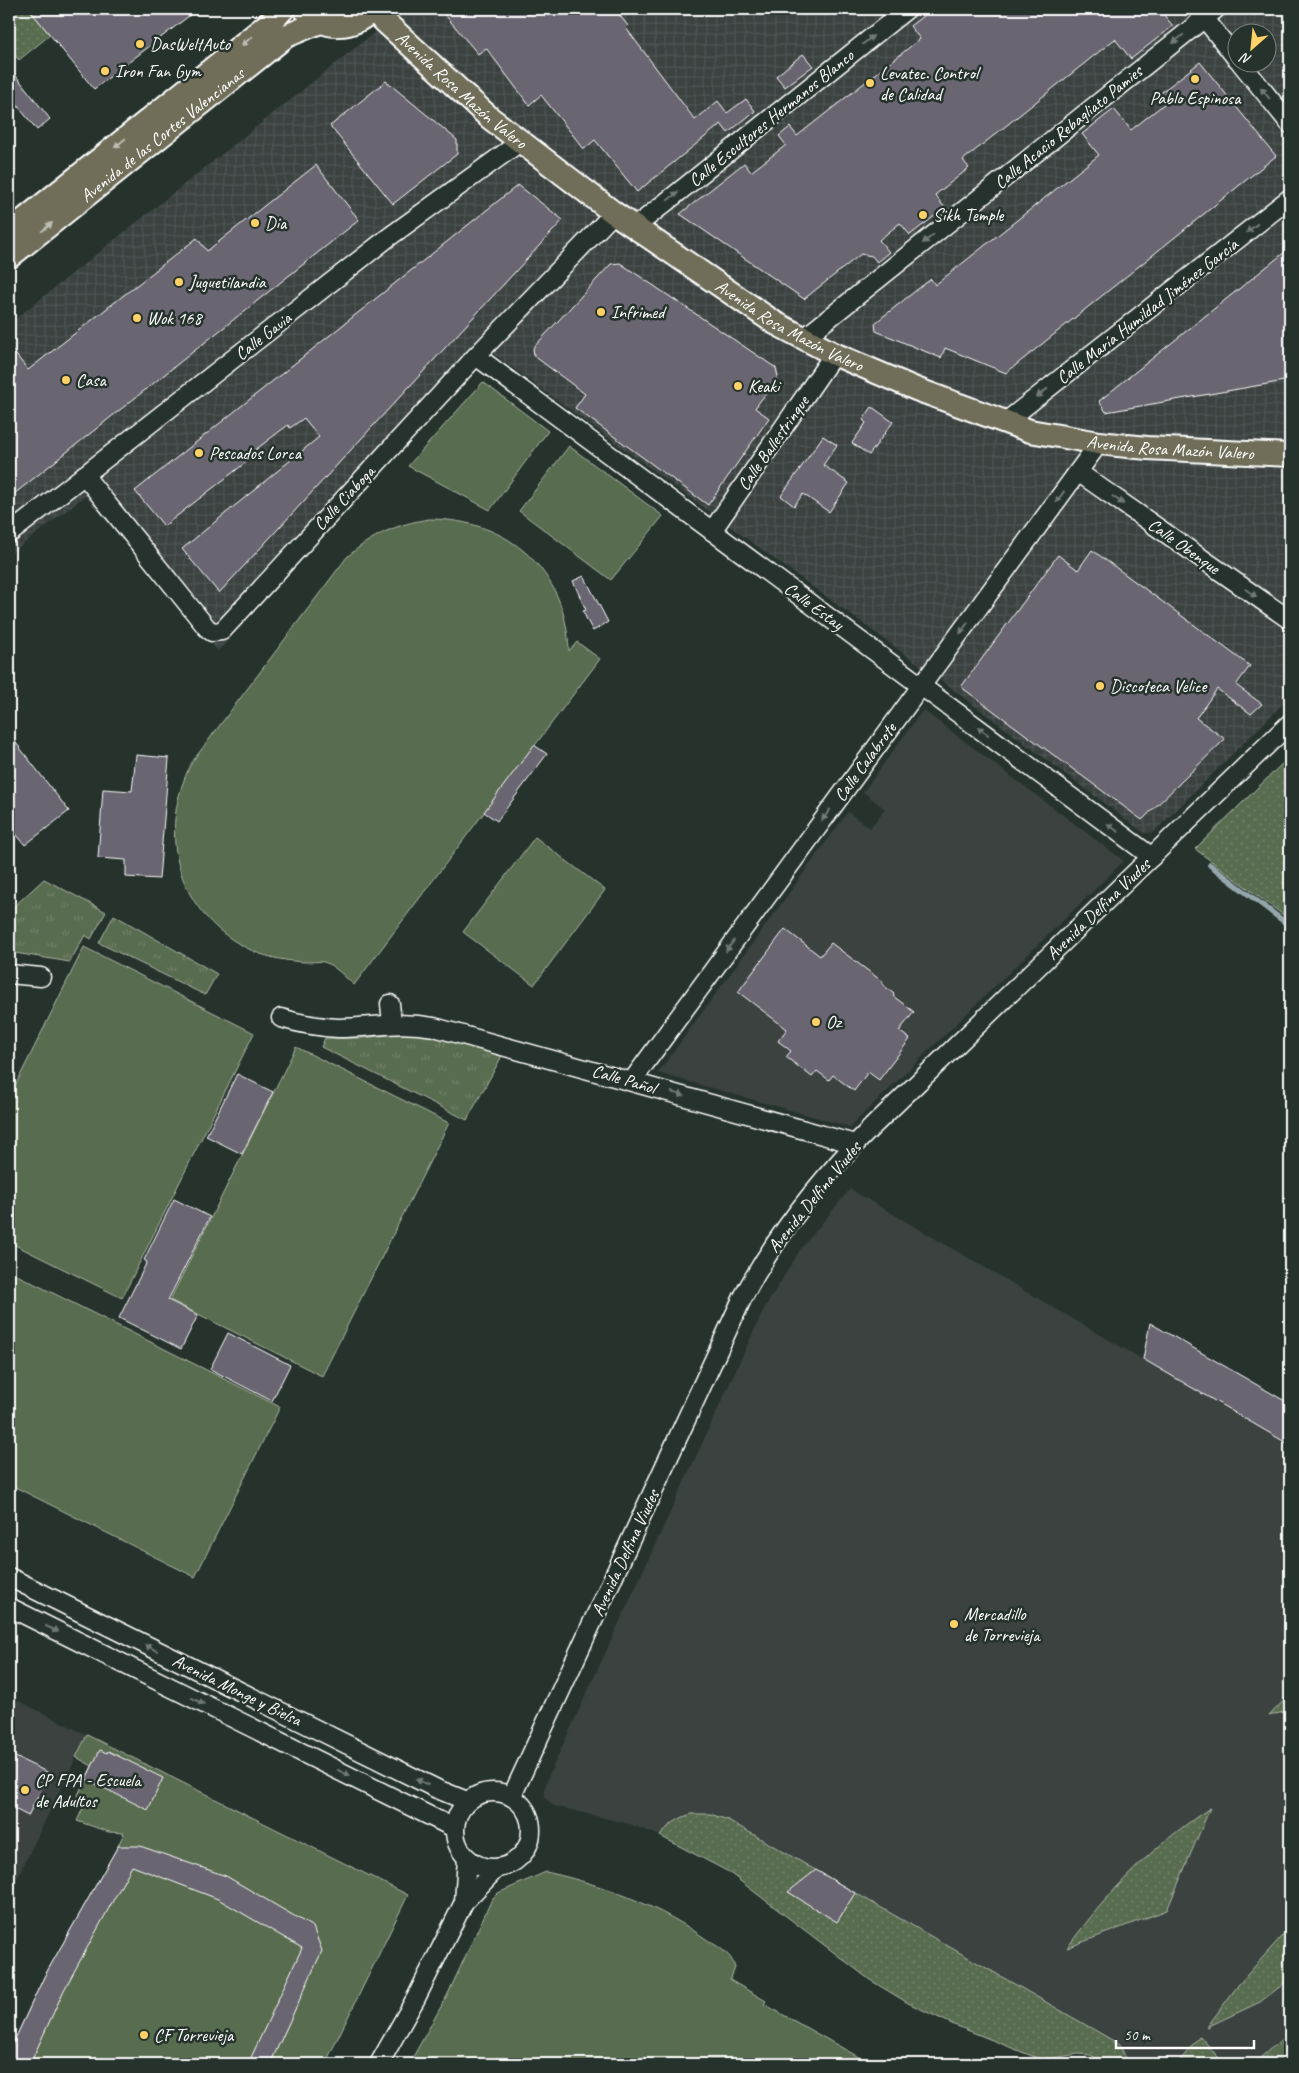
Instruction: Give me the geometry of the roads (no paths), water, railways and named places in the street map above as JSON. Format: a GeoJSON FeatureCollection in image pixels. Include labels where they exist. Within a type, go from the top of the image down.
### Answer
{"type":"FeatureCollection","features":[{"type":"Feature","properties":{"kind":"main road","name":"Avenida de las Cortes Valencianas"},"geometry":{"type":"LineString","coordinates":[[9,232],[273,20],[283,9]]}},
{"type":"Feature","properties":{"kind":"main road","name":"Avenida Rosa Mazón Valero"},"geometry":{"type":"LineString","coordinates":[[373,9],[483,112],[520,142],[614,213],[745,304],[803,339],[834,354],[1004,423],[1030,431],[1099,443],[1147,448],[1285,451]]}},
{"type":"Feature","properties":{"kind":"main road"},"geometry":{"type":"LineString","coordinates":[[312,15],[343,26],[364,18],[373,9]]}},
{"type":"Feature","properties":{"kind":"main road","name":"Avenida de las Cortes Valencianas"},"geometry":{"type":"LineString","coordinates":[[9,257],[286,36],[298,29],[312,15]]}},
{"type":"Feature","properties":{"kind":"street","name":"Calle Escultores Hermanos Blanco"},"geometry":{"type":"LineString","coordinates":[[635,227],[907,9]]}},
{"type":"Feature","properties":{"kind":"street"},"geometry":{"type":"LineString","coordinates":[[1206,12],[1226,43]]}},
{"type":"Feature","properties":{"kind":"street","name":"Calle Acacio Rebagliato Pamies"},"geometry":{"type":"LineString","coordinates":[[803,339],[1206,12]]}},
{"type":"Feature","properties":{"kind":"street"},"geometry":{"type":"LineString","coordinates":[[1248,72],[1290,124]]}},
{"type":"Feature","properties":{"kind":"street","name":"Calle Gavia"},"geometry":{"type":"LineString","coordinates":[[9,534],[389,237],[520,142]]}},
{"type":"Feature","properties":{"kind":"street","name":"Calle María Humildad Jiménez García"},"geometry":{"type":"LineString","coordinates":[[1004,423],[1290,198]]}},
{"type":"Feature","properties":{"kind":"street","name":"Calle Ciaboga"},"geometry":{"type":"LineString","coordinates":[[84,476],[207,628],[212,632],[218,632],[224,629],[476,356],[614,213]]}},
{"type":"Feature","properties":{"kind":"street","name":"Calle Ballestrinque"},"geometry":{"type":"LineString","coordinates":[[712,531],[834,354]]}},
{"type":"Feature","properties":{"kind":"street","name":"Calle Estay"},"geometry":{"type":"LineString","coordinates":[[476,356],[1152,857]]}},
{"type":"Feature","properties":{"kind":"street","name":"Calle Calabrote"},"geometry":{"type":"LineString","coordinates":[[632,1081],[1099,443]]}},
{"type":"Feature","properties":{"kind":"street","name":"Calle Obenque"},"geometry":{"type":"LineString","coordinates":[[1078,472],[1290,620]]}},
{"type":"Feature","properties":{"kind":"street","name":"Avenida Delfina Viudes"},"geometry":{"type":"LineString","coordinates":[[512,1796],[746,1291],[760,1265],[786,1228],[855,1144],[1290,723]]}},
{"type":"Feature","properties":{"kind":"street"},"geometry":{"type":"LineString","coordinates":[[9,974],[41,977]]}},
{"type":"Feature","properties":{"kind":"street"},"geometry":{"type":"LineString","coordinates":[[390,1004],[392,1023]]}},
{"type":"Feature","properties":{"kind":"street","name":"Calle Pañol"},"geometry":{"type":"LineString","coordinates":[[281,1018],[306,1024],[339,1028],[392,1023],[434,1027],[855,1144]]}},
{"type":"Feature","properties":{"kind":"street","name":"Avenida Monge y Bielsa"},"geometry":{"type":"LineString","coordinates":[[9,1577],[428,1785],[467,1801]]}},
{"type":"Feature","properties":{"kind":"street","name":"Avenida Monge y Bielsa"},"geometry":{"type":"LineString","coordinates":[[9,1608],[454,1828]]}},
{"type":"Feature","properties":{"kind":"street"},"geometry":{"type":"LineString","coordinates":[[496,1791],[512,1796],[527,1812],[531,1823],[531,1835],[522,1855],[515,1862],[497,1868],[481,1866],[467,1858],[457,1844],[454,1828],[461,1809],[467,1801],[488,1792],[496,1791]]}},
{"type":"Feature","properties":{"kind":"street"},"geometry":{"type":"LineString","coordinates":[[464,1902],[467,1858]]}},
{"type":"Feature","properties":{"kind":"street"},"geometry":{"type":"LineString","coordinates":[[379,2064],[416,1998],[464,1902],[497,1868]]}},
{"type":"Feature","properties":{"kind":"waterway"},"geometry":{"type":"LineString","coordinates":[[1210,865],[1290,926]]}},
{"type":"Feature","properties":{"kind":"place","name":"DasWeltAuto"},"geometry":{"type":"Point","coordinates":[140,44]}},
{"type":"Feature","properties":{"kind":"place","name":"Iron Fan Gym"},"geometry":{"type":"Point","coordinates":[105,71]}},
{"type":"Feature","properties":{"kind":"place","name":"Pablo Espinosa"},"geometry":{"type":"Point","coordinates":[1195,79]}},
{"type":"Feature","properties":{"kind":"place","name":"Levatec. Control de Calidad"},"geometry":{"type":"Point","coordinates":[870,83]}},
{"type":"Feature","properties":{"kind":"place","name":"Sikh Temple"},"geometry":{"type":"Point","coordinates":[923,215]}},
{"type":"Feature","properties":{"kind":"place","name":"Dia"},"geometry":{"type":"Point","coordinates":[255,223]}},
{"type":"Feature","properties":{"kind":"place","name":"Juguetilandia"},"geometry":{"type":"Point","coordinates":[179,282]}},
{"type":"Feature","properties":{"kind":"place","name":"Infrimed"},"geometry":{"type":"Point","coordinates":[601,312]}},
{"type":"Feature","properties":{"kind":"place","name":"Wok 168"},"geometry":{"type":"Point","coordinates":[137,318]}},
{"type":"Feature","properties":{"kind":"place","name":"Casa"},"geometry":{"type":"Point","coordinates":[66,380]}},
{"type":"Feature","properties":{"kind":"place","name":"Keaki"},"geometry":{"type":"Point","coordinates":[738,386]}},
{"type":"Feature","properties":{"kind":"place","name":"Pescados Lorca"},"geometry":{"type":"Point","coordinates":[199,453]}},
{"type":"Feature","properties":{"kind":"place","name":"Discoteca Velice"},"geometry":{"type":"Point","coordinates":[1100,686]}},
{"type":"Feature","properties":{"kind":"place","name":"Oz"},"geometry":{"type":"Point","coordinates":[816,1022]}},
{"type":"Feature","properties":{"kind":"place","name":"Mercadillo de Torrevieja"},"geometry":{"type":"Point","coordinates":[954,1624]}},
{"type":"Feature","properties":{"kind":"place","name":"CP FPA - Escuela de Adultos"},"geometry":{"type":"Point","coordinates":[25,1790]}},
{"type":"Feature","properties":{"kind":"place","name":"CF Torrevieja"},"geometry":{"type":"Point","coordinates":[144,2035]}}]}
